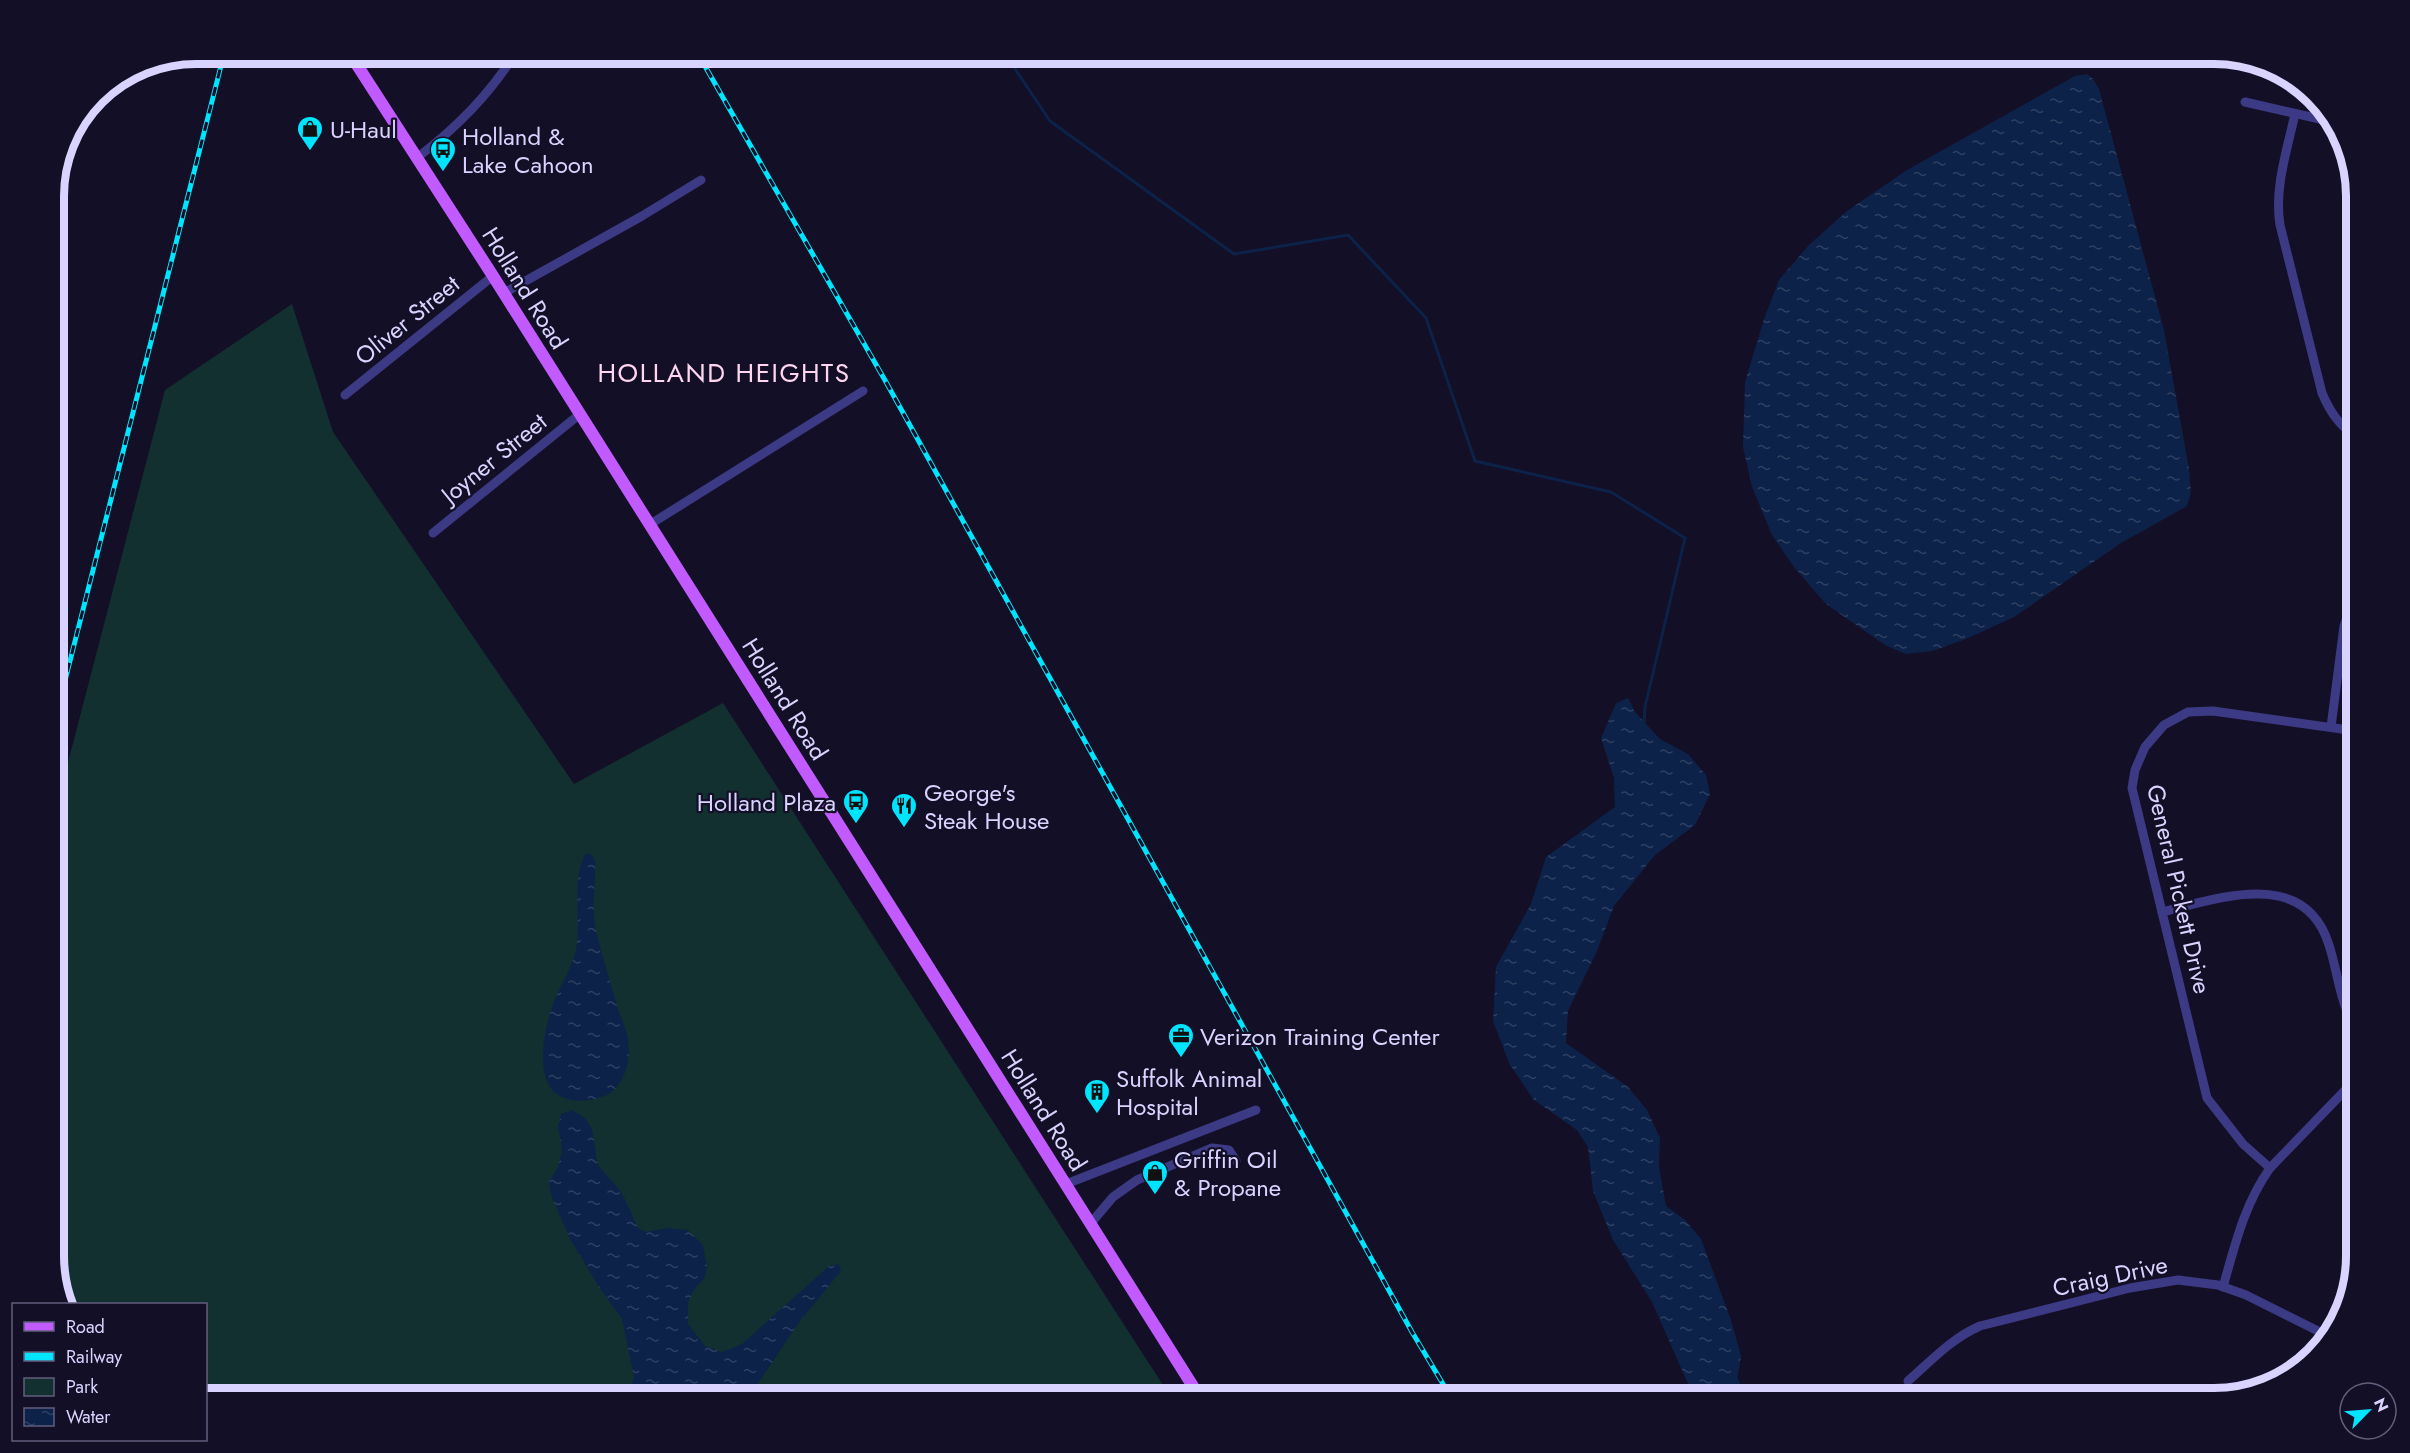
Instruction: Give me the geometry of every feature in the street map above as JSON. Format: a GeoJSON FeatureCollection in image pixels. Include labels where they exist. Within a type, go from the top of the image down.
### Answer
{"type":"FeatureCollection","features":[{"type":"Feature","properties":{"kind":"main road","name":"Holland Road"},"geometry":{"type":"LineString","coordinates":[[358,65],[1194,1388]]}},
{"type":"Feature","properties":{"kind":"street"},"geometry":{"type":"LineString","coordinates":[[418,157],[475,108],[508,65]]}},
{"type":"Feature","properties":{"kind":"street"},"geometry":{"type":"LineString","coordinates":[[2245,102],[2320,119]]}},
{"type":"Feature","properties":{"kind":"street"},"geometry":{"type":"LineString","coordinates":[[2295,114],[2279,189],[2280,225],[2322,393],[2332,415],[2345,429]]}},
{"type":"Feature","properties":{"kind":"street"},"geometry":{"type":"LineString","coordinates":[[504,293],[642,216],[701,180]]}},
{"type":"Feature","properties":{"kind":"street","name":"Oliver Street"},"geometry":{"type":"LineString","coordinates":[[345,395],[493,276]]}},
{"type":"Feature","properties":{"kind":"street"},"geometry":{"type":"LineString","coordinates":[[650,525],[863,391]]}},
{"type":"Feature","properties":{"kind":"street","name":"Joyner Street"},"geometry":{"type":"LineString","coordinates":[[433,533],[580,414]]}},
{"type":"Feature","properties":{"kind":"street"},"geometry":{"type":"LineString","coordinates":[[2331,728],[2345,622]]}},
{"type":"Feature","properties":{"kind":"street","name":"General Pickett Drive"},"geometry":{"type":"LineString","coordinates":[[2270,1168],[2243,1144],[2207,1098],[2132,788],[2135,770],[2145,747],[2164,725],[2188,712],[2213,711],[2346,730]]}},
{"type":"Feature","properties":{"kind":"street"},"geometry":{"type":"LineString","coordinates":[[2162,912],[2230,895],[2256,892],[2290,898],[2317,919],[2329,943],[2346,1007]]}},
{"type":"Feature","properties":{"kind":"street"},"geometry":{"type":"LineString","coordinates":[[2223,1287],[2243,1216],[2259,1184],[2270,1168],[2346,1090]]}},
{"type":"Feature","properties":{"kind":"street"},"geometry":{"type":"LineString","coordinates":[[1066,1184],[1256,1110]]}},
{"type":"Feature","properties":{"kind":"street"},"geometry":{"type":"LineString","coordinates":[[1091,1223],[1113,1197],[1128,1186],[1168,1167],[1219,1147],[1229,1150],[1236,1161]]}},
{"type":"Feature","properties":{"kind":"street","name":"Craig Drive"},"geometry":{"type":"LineString","coordinates":[[1908,1381],[1964,1333],[1996,1321],[2160,1282],[2196,1281],[2223,1287],[2268,1305],[2321,1332]]}},
{"type":"Feature","properties":{"kind":"green space"},"geometry":{"type":"Polygon","coordinates":[[[292,304],[333,432],[574,784],[723,703],[1165,1388],[207,1388],[207,1303],[74,1303],[65,1265],[65,774],[165,390],[292,304]]]}},
{"type":"Feature","properties":{"kind":"water"},"geometry":{"type":"Polygon","coordinates":[[[2087,74],[2099,89],[2164,330],[2189,469],[2191,493],[2187,506],[2121,543],[2014,617],[1966,639],[1932,651],[1906,654],[1885,645],[1826,604],[1794,567],[1772,535],[1752,487],[1743,447],[1745,382],[1764,319],[1779,280],[1809,245],[1847,211],[1907,170],[2075,76],[2087,74]]]}},
{"type":"Feature","properties":{"kind":"water"},"geometry":{"type":"Polygon","coordinates":[[[1628,698],[1635,712],[1660,739],[1688,754],[1706,775],[1710,794],[1695,825],[1655,855],[1614,906],[1597,951],[1568,1011],[1566,1043],[1628,1087],[1647,1110],[1660,1138],[1659,1167],[1666,1206],[1685,1220],[1701,1239],[1731,1320],[1741,1356],[1736,1388],[1692,1388],[1689,1386],[1652,1302],[1613,1240],[1593,1191],[1588,1147],[1577,1130],[1534,1100],[1509,1063],[1493,1021],[1496,967],[1531,904],[1546,857],[1615,807],[1614,778],[1601,738],[1616,703],[1628,698]]]}},
{"type":"Feature","properties":{"kind":"water"},"geometry":{"type":"Polygon","coordinates":[[[587,853],[592,855],[595,861],[596,930],[629,1047],[625,1073],[616,1088],[602,1097],[577,1101],[562,1097],[552,1090],[546,1080],[543,1053],[550,1011],[576,950],[578,882],[582,860],[587,853]]]}},
{"type":"Feature","properties":{"kind":"water"},"geometry":{"type":"Polygon","coordinates":[[[572,1110],[585,1118],[592,1129],[598,1165],[622,1193],[638,1228],[646,1232],[667,1228],[688,1230],[703,1245],[707,1267],[704,1279],[694,1290],[688,1303],[688,1324],[705,1346],[722,1352],[742,1344],[829,1266],[839,1264],[841,1271],[800,1321],[755,1388],[630,1388],[634,1377],[622,1319],[599,1287],[570,1239],[551,1195],[549,1182],[558,1167],[562,1150],[558,1127],[561,1114],[572,1110]]]}},
{"type":"Feature","properties":{"kind":"waterway"},"geometry":{"type":"LineString","coordinates":[[1012,65],[1050,121],[1234,254],[1348,235],[1426,318],[1475,461],[1611,492],[1685,538],[1645,707],[1644,723]]}},
{"type":"Feature","properties":{"kind":"waterway"},"geometry":{"type":"LineString","coordinates":[[1735,1377],[1741,1388]]}},
{"type":"Feature","properties":{"kind":"railway"},"geometry":{"type":"LineString","coordinates":[[65,681],[221,65]]}},
{"type":"Feature","properties":{"kind":"railway"},"geometry":{"type":"LineString","coordinates":[[704,65],[886,382],[1412,1332],[1445,1388]]}},
{"type":"Feature","properties":{"kind":"place","name":"U-Haul"},"geometry":{"type":"Point","coordinates":[310,152]}},
{"type":"Feature","properties":{"kind":"place","name":"Holland & Lake Cahoon"},"geometry":{"type":"Point","coordinates":[443,173]}},
{"type":"Feature","properties":{"kind":"place","name":"Holland Plaza"},"geometry":{"type":"Point","coordinates":[856,825]}},
{"type":"Feature","properties":{"kind":"place","name":"George's Steak House"},"geometry":{"type":"Point","coordinates":[904,829]}},
{"type":"Feature","properties":{"kind":"place","name":"Verizon Training Center"},"geometry":{"type":"Point","coordinates":[1181,1059]}},
{"type":"Feature","properties":{"kind":"place","name":"Suffolk Animal Hospital"},"geometry":{"type":"Point","coordinates":[1097,1115]}},
{"type":"Feature","properties":{"kind":"place","name":"Griffin Oil & Propane"},"geometry":{"type":"Point","coordinates":[1155,1196]}},
{"type":"Feature","properties":{"kind":"district","name":"HOLLAND HEIGHTS"},"geometry":{"type":"Point","coordinates":[724,373]}}]}
